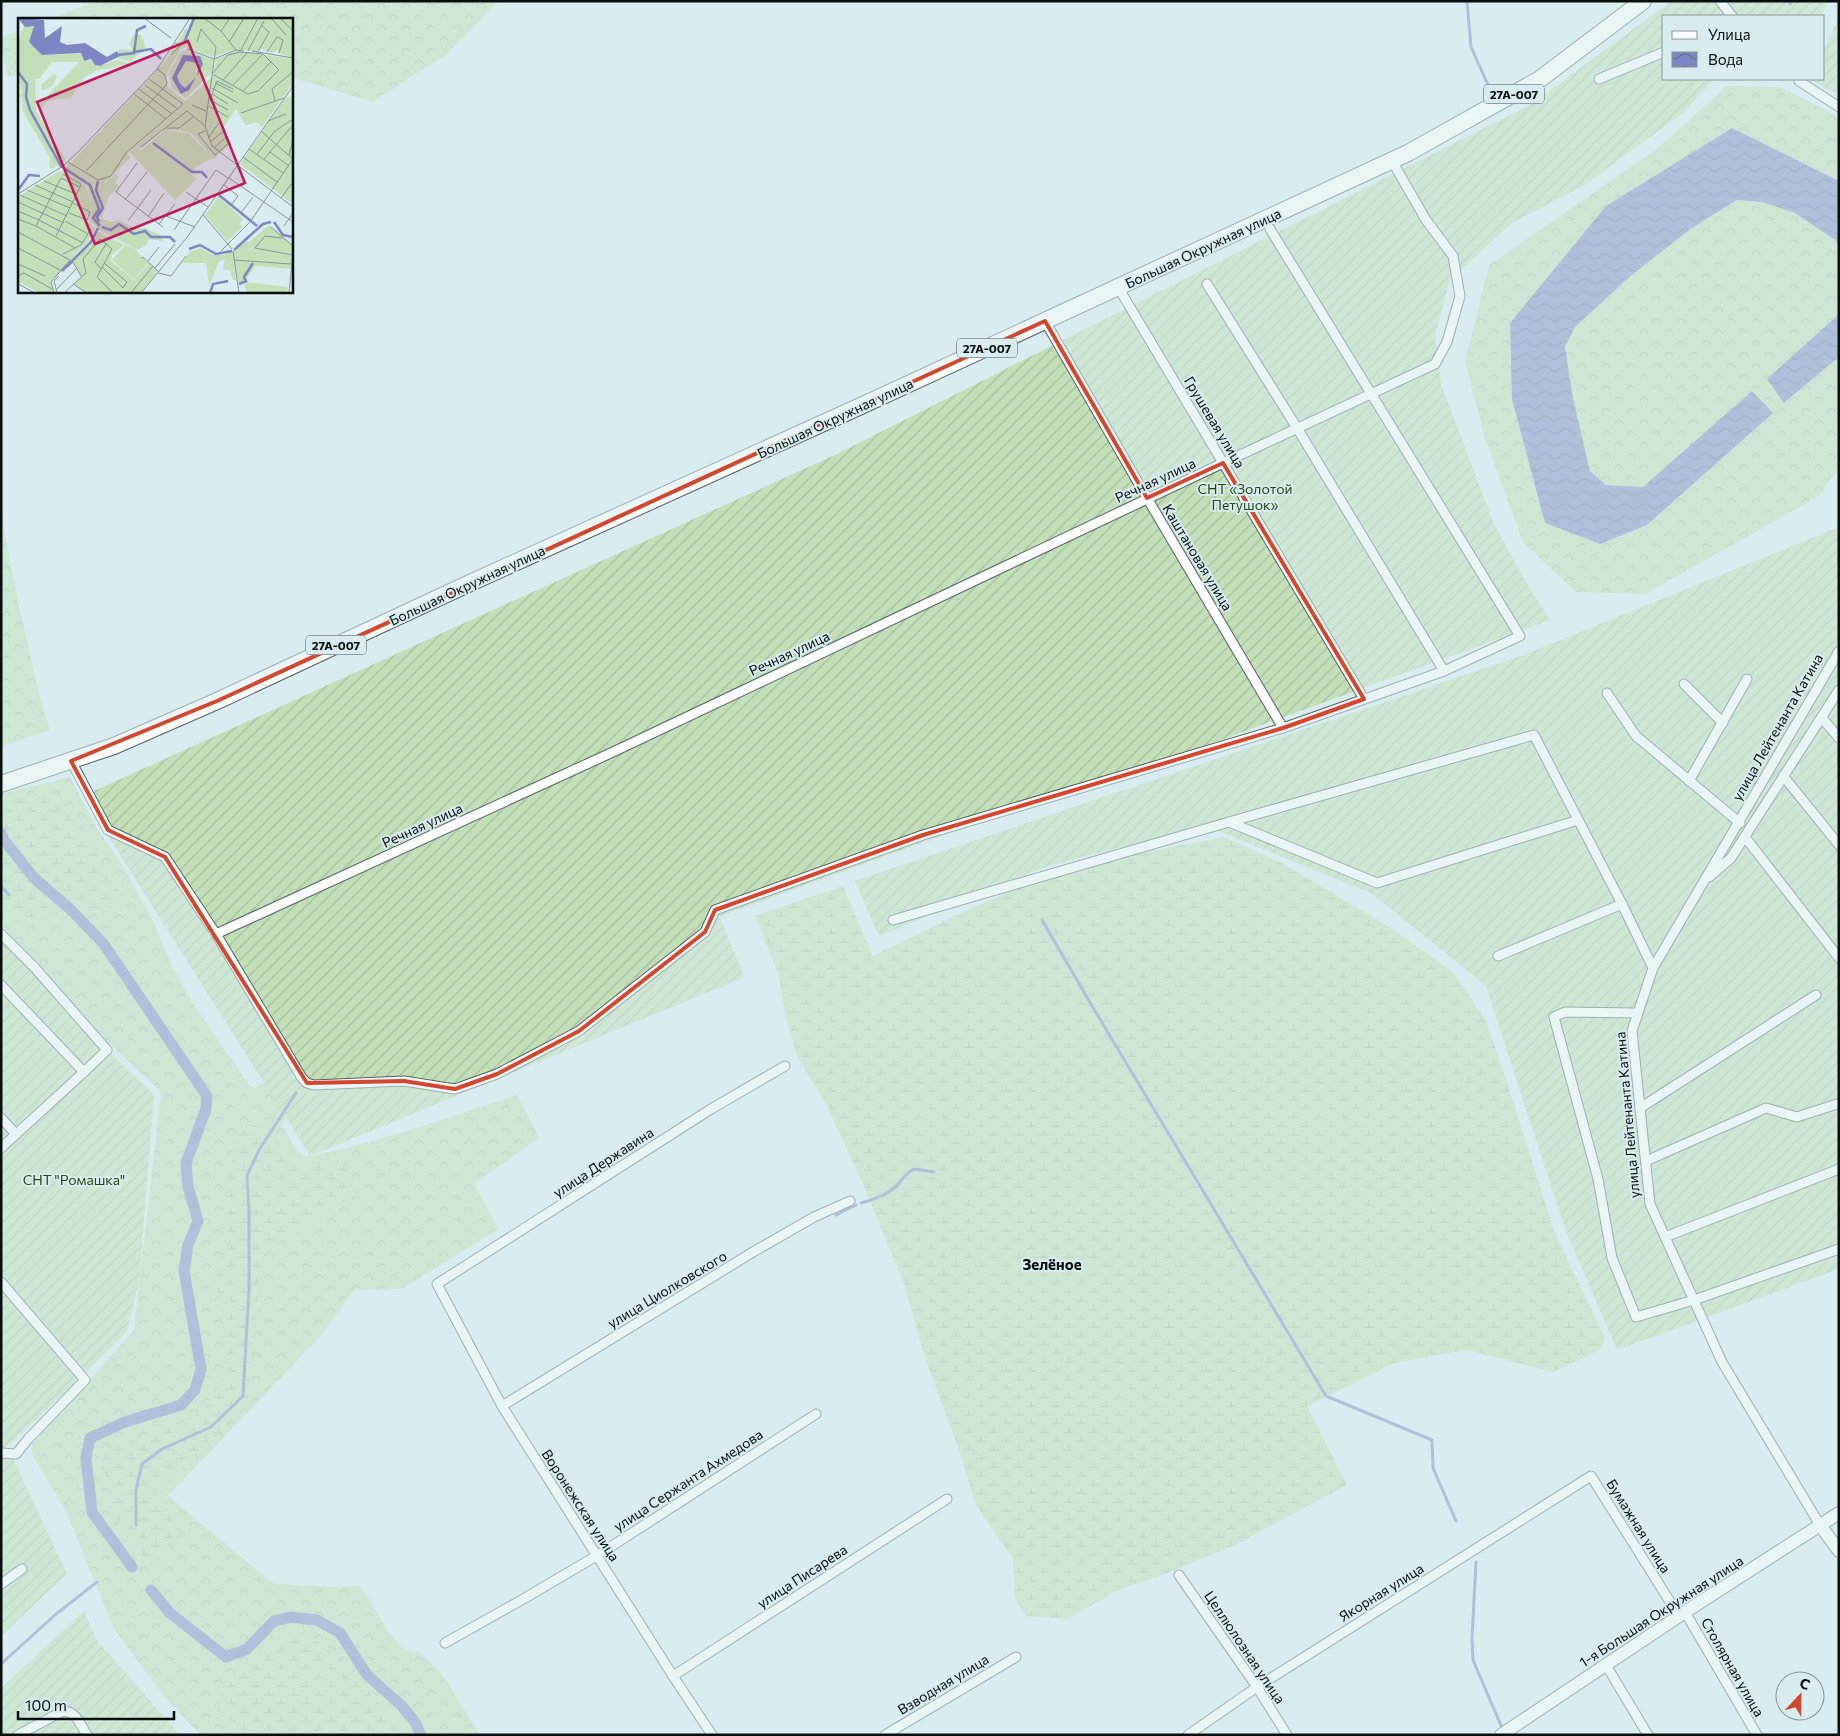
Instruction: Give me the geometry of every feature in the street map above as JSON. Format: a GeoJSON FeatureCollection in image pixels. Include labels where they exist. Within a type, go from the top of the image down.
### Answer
{"type":"FeatureCollection","features":[{"type":"Feature","properties":{"kind":"highway","name":"Большая Окружная улица"},"geometry":{"type":"LineString","coordinates":[[2,784],[114,746],[217,701],[478,579],[1046,321],[1392,161],[1540,79],[1643,1]]}},
{"type":"Feature","properties":{"kind":"street"},"geometry":{"type":"LineString","coordinates":[[1720,1],[1731,15]]}},
{"type":"Feature","properties":{"kind":"street"},"geometry":{"type":"LineString","coordinates":[[1599,79],[1662,53]]}},
{"type":"Feature","properties":{"kind":"street"},"geometry":{"type":"LineString","coordinates":[[1799,81],[1839,107]]}},
{"type":"Feature","properties":{"kind":"street","name":"Речная улица"},"geometry":{"type":"LineString","coordinates":[[216,934],[622,748],[1148,498],[1436,364],[1448,342],[1460,296],[1453,256],[1426,220],[1392,161]]}},
{"type":"Feature","properties":{"kind":"street"},"geometry":{"type":"LineString","coordinates":[[71,762],[108,830],[165,857],[216,934],[302,1078],[307,1083],[314,1085],[404,1081],[455,1089],[497,1074],[579,1031],[705,932],[715,910],[923,835],[1283,728],[1444,671],[1520,636],[1270,229]]}},
{"type":"Feature","properties":{"kind":"street"},"geometry":{"type":"LineString","coordinates":[[1207,284],[1297,428],[1444,671]]}},
{"type":"Feature","properties":{"kind":"street","name":"Грушевая улица"},"geometry":{"type":"LineString","coordinates":[[1118,287],[1364,699]]}},
{"type":"Feature","properties":{"kind":"street","name":"Каштановая улица"},"geometry":{"type":"LineString","coordinates":[[1046,321],[1283,728]]}},
{"type":"Feature","properties":{"kind":"street","name":"улица Лейтенанта Катина"},"geometry":{"type":"LineString","coordinates":[[1839,651],[1740,823],[1653,968],[1632,1031],[1650,1204],[1722,1362],[1820,1525],[1839,1551]]}},
{"type":"Feature","properties":{"kind":"street"},"geometry":{"type":"LineString","coordinates":[[1689,781],[1747,679]]}},
{"type":"Feature","properties":{"kind":"street"},"geometry":{"type":"LineString","coordinates":[[1684,684],[1723,724]]}},
{"type":"Feature","properties":{"kind":"street"},"geometry":{"type":"LineString","coordinates":[[1703,882],[1731,858],[1839,690]]}},
{"type":"Feature","properties":{"kind":"street"},"geometry":{"type":"LineString","coordinates":[[1607,693],[1636,736],[1740,823]]}},
{"type":"Feature","properties":{"kind":"street"},"geometry":{"type":"LineString","coordinates":[[1822,718],[1839,738]]}},
{"type":"Feature","properties":{"kind":"street"},"geometry":{"type":"LineString","coordinates":[[893,920],[1534,735],[1622,904],[1653,968]]}},
{"type":"Feature","properties":{"kind":"street"},"geometry":{"type":"LineString","coordinates":[[1784,777],[1839,845]]}},
{"type":"Feature","properties":{"kind":"street"},"geometry":{"type":"LineString","coordinates":[[1229,822],[1377,883],[1578,820]]}},
{"type":"Feature","properties":{"kind":"street"},"geometry":{"type":"LineString","coordinates":[[1745,837],[1839,958]]}},
{"type":"Feature","properties":{"kind":"street"},"geometry":{"type":"LineString","coordinates":[[1498,956],[1622,904]]}},
{"type":"Feature","properties":{"kind":"street"},"geometry":{"type":"LineString","coordinates":[[1,934],[35,968],[107,1050],[1,1148]]}},
{"type":"Feature","properties":{"kind":"street"},"geometry":{"type":"LineString","coordinates":[[1,985],[84,1072]]}},
{"type":"Feature","properties":{"kind":"street"},"geometry":{"type":"LineString","coordinates":[[1640,1108],[1816,995]]}},
{"type":"Feature","properties":{"kind":"street"},"geometry":{"type":"LineString","coordinates":[[1637,1013],[1565,1012],[1554,1017],[1598,1178],[1612,1258],[1636,1317],[1694,1300],[1839,1249]]}},
{"type":"Feature","properties":{"kind":"street","name":"улица Державина"},"geometry":{"type":"LineString","coordinates":[[437,1284],[711,1109],[785,1066]]}},
{"type":"Feature","properties":{"kind":"street"},"geometry":{"type":"LineString","coordinates":[[1646,1161],[1766,1108],[1797,1117],[1837,1104]]}},
{"type":"Feature","properties":{"kind":"street"},"geometry":{"type":"LineString","coordinates":[[1,1118],[16,1134]]}},
{"type":"Feature","properties":{"kind":"street"},"geometry":{"type":"LineString","coordinates":[[1665,1237],[1839,1169]]}},
{"type":"Feature","properties":{"kind":"street","name":"улица Циолковского"},"geometry":{"type":"LineString","coordinates":[[502,1406],[760,1248],[814,1217],[850,1201]]}},
{"type":"Feature","properties":{"kind":"street"},"geometry":{"type":"LineString","coordinates":[[1,1282],[85,1380],[16,1454],[1,1453]]}},
{"type":"Feature","properties":{"kind":"street","name":"Воронежская улица"},"geometry":{"type":"LineString","coordinates":[[437,1284],[502,1406],[712,1735]]}},
{"type":"Feature","properties":{"kind":"street","name":"улица Сержанта Ахмедова"},"geometry":{"type":"LineString","coordinates":[[445,1643],[598,1555],[816,1414]]}},
{"type":"Feature","properties":{"kind":"street","name":"Бумажная улица"},"geometry":{"type":"LineString","coordinates":[[1591,1476],[1682,1614]]}},
{"type":"Feature","properties":{"kind":"street","name":"Якорная улица"},"geometry":{"type":"LineString","coordinates":[[1188,1735],[1258,1687],[1591,1476]]}},
{"type":"Feature","properties":{"kind":"street","name":"улица Писарева"},"geometry":{"type":"LineString","coordinates":[[673,1676],[947,1499]]}},
{"type":"Feature","properties":{"kind":"street","name":"1-я Большая Окружная улица"},"geometry":{"type":"LineString","coordinates":[[1501,1735],[1682,1614],[1839,1514]]}},
{"type":"Feature","properties":{"kind":"street"},"geometry":{"type":"LineString","coordinates":[[1,1584],[22,1569]]}},
{"type":"Feature","properties":{"kind":"street","name":"Целлюлозная улица"},"geometry":{"type":"LineString","coordinates":[[1179,1575],[1258,1687],[1287,1735]]}},
{"type":"Feature","properties":{"kind":"street","name":"Столярная улица"},"geometry":{"type":"LineString","coordinates":[[1682,1614],[1757,1735]]}},
{"type":"Feature","properties":{"kind":"street","name":"Взводная улица"},"geometry":{"type":"LineString","coordinates":[[885,1735],[1016,1658]]}},
{"type":"Feature","properties":{"kind":"street"},"geometry":{"type":"LineString","coordinates":[[1606,1665],[1648,1735]]}},
{"type":"Feature","properties":{"kind":"street"},"geometry":{"type":"LineString","coordinates":[[18,1735],[63,1711],[69,1711],[74,1714],[87,1735]]}},
{"type":"Feature","properties":{"kind":"highlighted area"},"geometry":{"type":"Polygon","coordinates":[[[1045,321],[1147,498],[1223,463],[1364,699],[1283,728],[923,835],[715,910],[705,932],[579,1031],[497,1074],[455,1089],[404,1081],[307,1083],[165,857],[108,830],[71,761],[217,701],[1045,321]]]}},
{"type":"Feature","properties":{"kind":"green space"},"geometry":{"type":"Polygon","coordinates":[[[96,1],[499,1],[446,55],[372,102],[292,77],[292,18],[54,18],[96,1]]]}},
{"type":"Feature","properties":{"kind":"green space","name":"СНТ «Золотой Петушок»"},"geometry":{"type":"Polygon","coordinates":[[[1671,1],[1830,1],[1822,15],[1662,15],[1662,80],[1713,80],[1684,112],[1586,184],[1512,223],[1450,280],[1435,335],[1441,384],[1494,524],[1526,582],[1550,620],[1122,776],[1046,798],[719,917],[745,977],[310,1156],[83,796],[835,455],[1532,104],[1671,1]]]}},
{"type":"Feature","properties":{"kind":"green space"},"geometry":{"type":"Polygon","coordinates":[[[1839,17],[1839,95],[1811,80],[1825,80],[1825,48],[1839,17]]]}},
{"type":"Feature","properties":{"kind":"green space"},"geometry":{"type":"Polygon","coordinates":[[[18,31],[18,74],[8,77],[1,48],[1,38],[18,31]]]}},
{"type":"Feature","properties":{"kind":"green space"},"geometry":{"type":"Polygon","coordinates":[[[1727,86],[1780,87],[1839,118],[1839,181],[1732,128],[1510,324],[1545,523],[1600,544],[1647,525],[1773,413],[1752,392],[1643,488],[1606,485],[1590,471],[1573,398],[1565,347],[1575,327],[1634,273],[1692,228],[1737,200],[1762,202],[1795,213],[1835,240],[1839,245],[1839,314],[1768,379],[1785,403],[1839,357],[1839,468],[1819,496],[1645,594],[1576,592],[1523,542],[1485,438],[1465,361],[1489,265],[1658,148],[1727,86]]]}},
{"type":"Feature","properties":{"kind":"green space"},"geometry":{"type":"Polygon","coordinates":[[[1,512],[19,607],[42,705],[50,730],[1,747],[1,512]]]}},
{"type":"Feature","properties":{"kind":"green space"},"geometry":{"type":"Polygon","coordinates":[[[1839,527],[1839,1269],[1617,1350],[1565,1229],[1486,986],[1371,893],[1206,826],[1048,866],[879,936],[855,881],[1521,656],[1839,527]]]}},
{"type":"Feature","properties":{"kind":"green space"},"geometry":{"type":"Polygon","coordinates":[[[70,777],[96,827],[124,868],[153,921],[172,966],[193,1004],[250,1086],[254,1088],[290,1069],[304,1093],[281,1124],[295,1147],[304,1157],[385,1138],[517,1095],[539,1138],[474,1184],[499,1229],[401,1289],[354,1290],[323,1333],[168,1496],[274,1584],[360,1586],[387,1631],[404,1650],[420,1652],[442,1674],[480,1735],[200,1735],[164,1696],[114,1629],[66,1511],[32,1454],[32,1444],[134,1330],[161,1092],[111,1045],[1,924],[1,794],[70,777]]]}},
{"type":"Feature","properties":{"kind":"green space"},"geometry":{"type":"Polygon","coordinates":[[[15,796],[48,797],[78,819],[126,903],[19,923],[1,907],[1,799],[15,796]]]}},
{"type":"Feature","properties":{"kind":"green space"},"geometry":{"type":"Polygon","coordinates":[[[1224,837],[1280,862],[1390,927],[1453,972],[1485,1019],[1554,1231],[1605,1338],[1600,1350],[1553,1372],[1467,1350],[1394,1363],[1307,1406],[1347,1485],[1237,1544],[1160,1576],[1120,1589],[1067,1619],[1027,1616],[1015,1598],[1013,1559],[976,1505],[960,1453],[924,1354],[904,1284],[864,1186],[827,1106],[797,1056],[785,1013],[779,975],[755,916],[843,886],[873,956],[978,905],[1042,879],[1110,860],[1224,837]]]}},
{"type":"Feature","properties":{"kind":"green space","name":"СНТ \"Ромашка\""},"geometry":{"type":"Polygon","coordinates":[[[1,932],[107,1050],[154,1095],[139,1282],[127,1331],[86,1373],[7,1446],[67,1574],[1,1636],[1,932]]]}},
{"type":"Feature","properties":{"kind":"green space"},"geometry":{"type":"Polygon","coordinates":[[[251,1121],[304,1164],[343,1161],[360,1193],[261,1253],[248,1398],[241,1409],[164,1486],[155,1498],[181,1529],[149,1568],[115,1517],[101,1454],[151,1432],[188,1423],[220,1392],[226,1353],[223,1310],[211,1267],[231,1246],[225,1201],[236,1138],[251,1121]]]}},
{"type":"Feature","properties":{"kind":"green space"},"geometry":{"type":"Polygon","coordinates":[[[84,1611],[96,1639],[180,1735],[1,1735],[1,1688],[84,1611]]]}},
{"type":"Feature","properties":{"kind":"green space"},"geometry":{"type":"Polygon","coordinates":[[[302,1631],[333,1652],[400,1726],[404,1735],[249,1735],[216,1708],[227,1685],[256,1662],[276,1642],[302,1631]]]}},
{"type":"Feature","properties":{"kind":"water"},"geometry":{"type":"Polygon","coordinates":[[[1732,128],[1839,181],[1839,245],[1835,240],[1795,213],[1762,202],[1737,200],[1692,228],[1634,273],[1575,327],[1565,347],[1573,398],[1590,471],[1606,485],[1643,487],[1752,391],[1773,413],[1647,525],[1600,544],[1545,523],[1512,399],[1510,323],[1606,206],[1732,128]]]}},
{"type":"Feature","properties":{"kind":"water"},"geometry":{"type":"Polygon","coordinates":[[[1839,314],[1839,357],[1784,403],[1767,379],[1839,314]]]}},
{"type":"Feature","properties":{"kind":"waterway"},"geometry":{"type":"LineString","coordinates":[[1467,1],[1471,47],[1489,87]]}},
{"type":"Feature","properties":{"kind":"waterway"},"geometry":{"type":"LineString","coordinates":[[1,833],[4,840],[34,878],[69,908],[103,943],[207,1096],[206,1109],[186,1163],[188,1186],[198,1221],[188,1245],[184,1271],[201,1369],[195,1390],[181,1405],[125,1422],[90,1438],[86,1458],[92,1512],[132,1567]]}},
{"type":"Feature","properties":{"kind":"waterway"},"geometry":{"type":"LineString","coordinates":[[1,886],[9,895]]}},
{"type":"Feature","properties":{"kind":"waterway"},"geometry":{"type":"LineString","coordinates":[[1042,920],[1326,1396],[1432,1440],[1433,1468],[1456,1521]]}},
{"type":"Feature","properties":{"kind":"waterway"},"geometry":{"type":"LineString","coordinates":[[136,1525],[136,1490],[142,1464],[162,1449],[211,1427],[243,1396],[249,1289],[247,1176],[259,1150],[296,1093]]}},
{"type":"Feature","properties":{"kind":"waterway"},"geometry":{"type":"LineString","coordinates":[[861,1203],[887,1193],[914,1169],[934,1172]]}},
{"type":"Feature","properties":{"kind":"waterway"},"geometry":{"type":"LineString","coordinates":[[836,1215],[856,1205]]}},
{"type":"Feature","properties":{"kind":"waterway"},"geometry":{"type":"LineString","coordinates":[[1476,1562],[1472,1639],[1473,1660],[1502,1728]]}},
{"type":"Feature","properties":{"kind":"waterway"},"geometry":{"type":"LineString","coordinates":[[1,1664],[55,1615],[97,1582]]}},
{"type":"Feature","properties":{"kind":"waterway"},"geometry":{"type":"LineString","coordinates":[[151,1590],[170,1613],[226,1657],[247,1649],[274,1621],[291,1617],[317,1620],[340,1633],[367,1675],[401,1705],[415,1722],[421,1735]]}},
{"type":"Feature","properties":{"kind":"district","name":"Зелёное"},"geometry":{"type":"Point","coordinates":[1052,1264]}}]}
